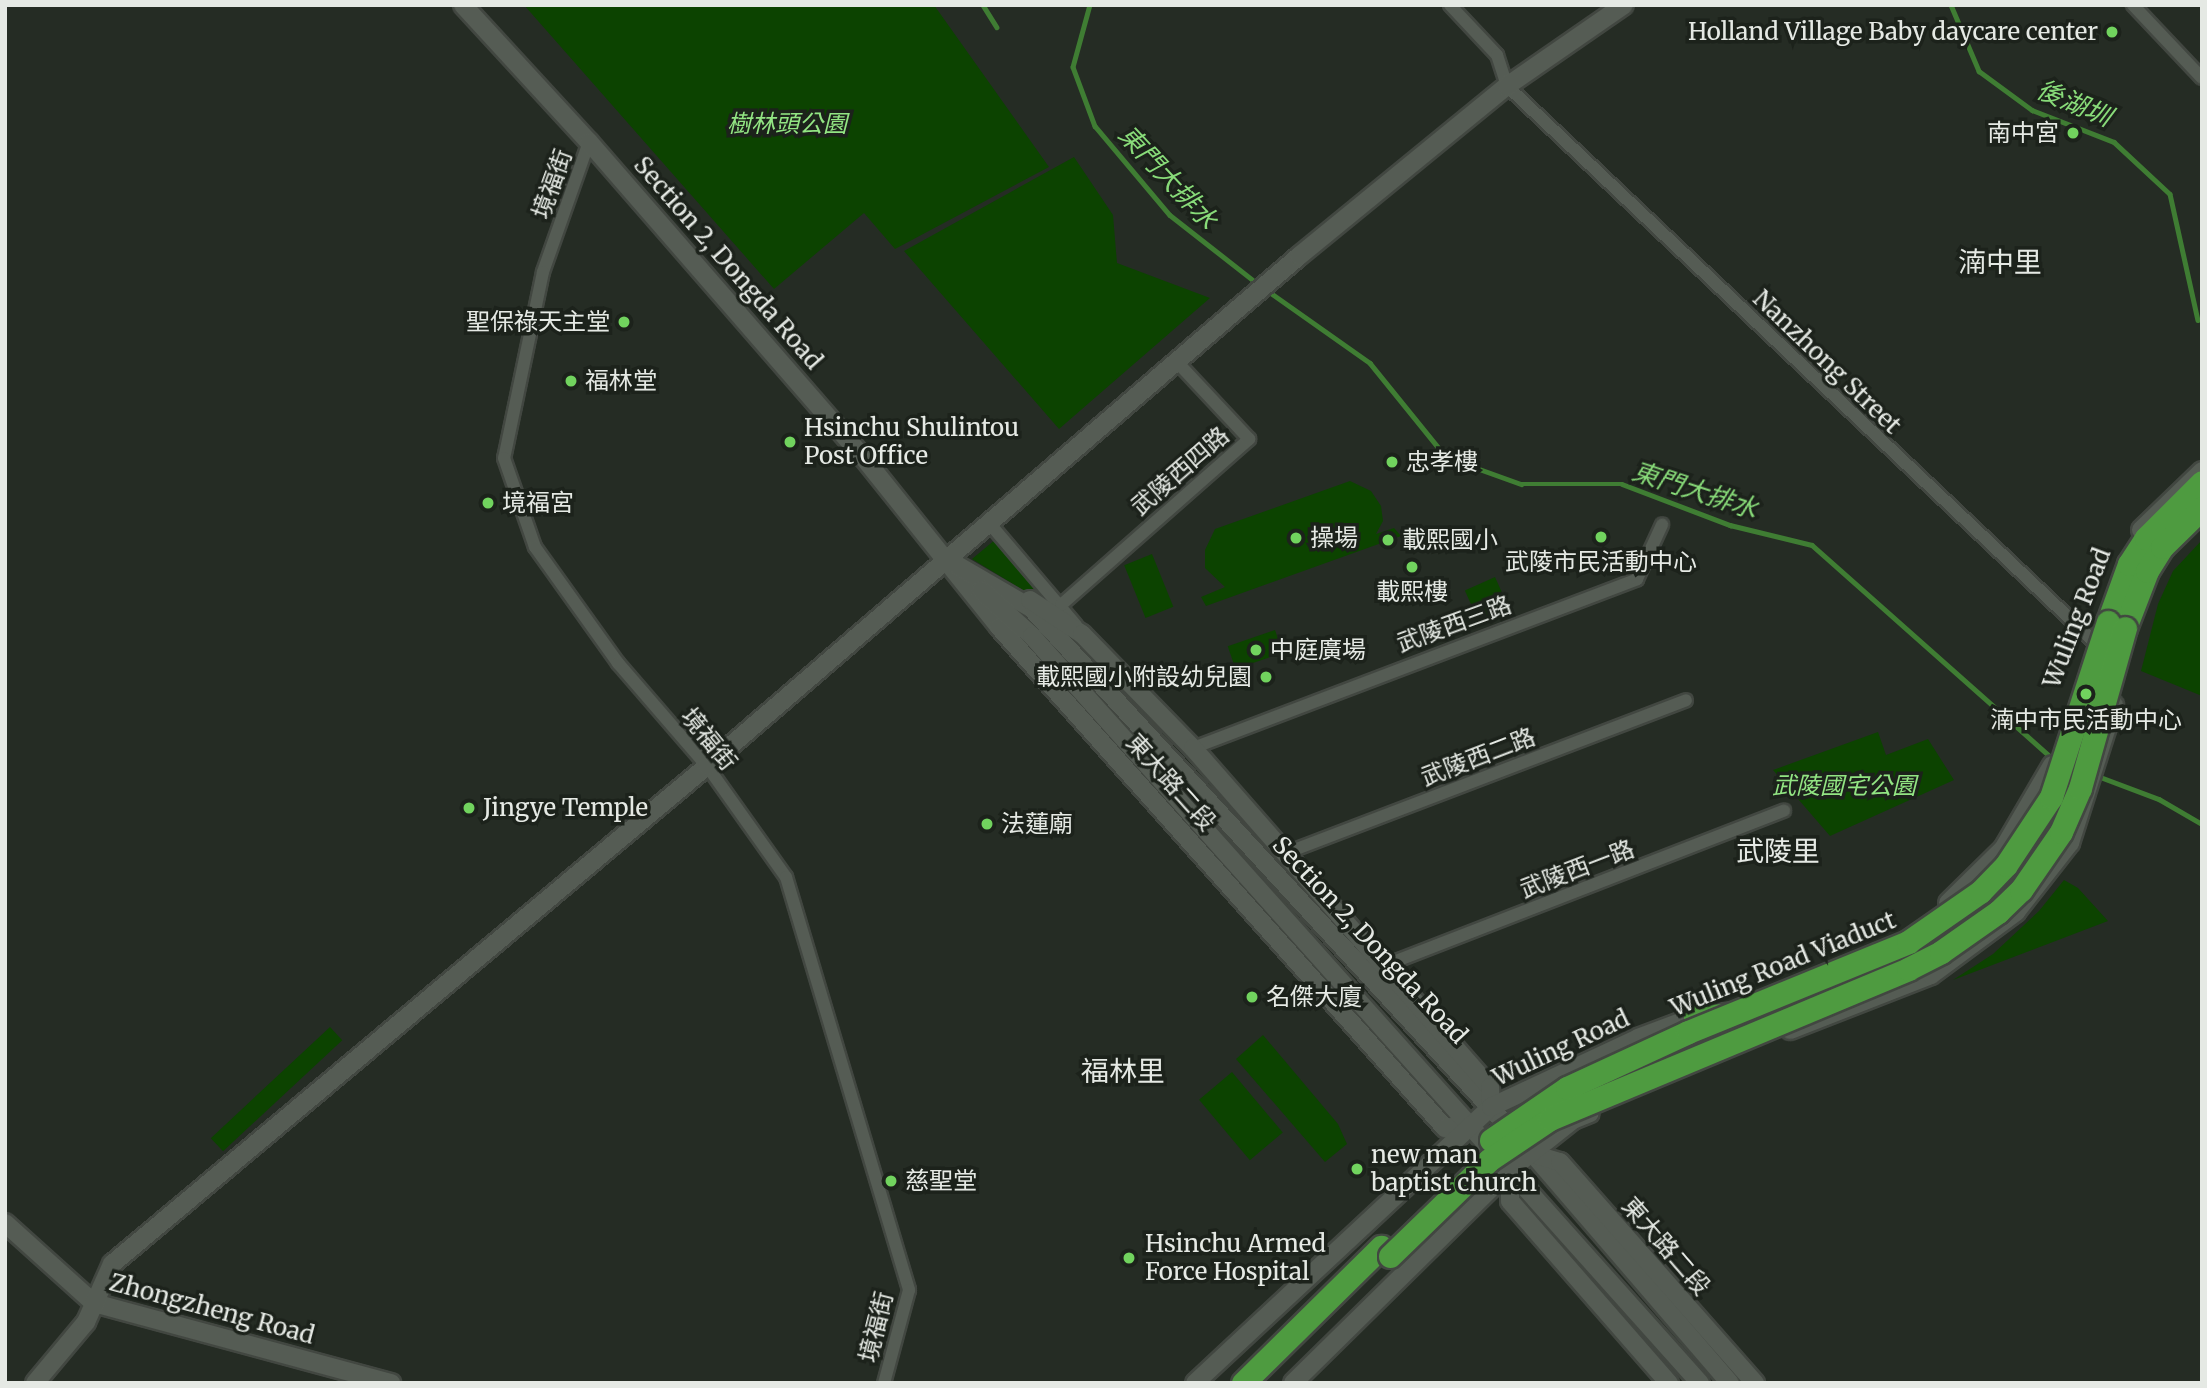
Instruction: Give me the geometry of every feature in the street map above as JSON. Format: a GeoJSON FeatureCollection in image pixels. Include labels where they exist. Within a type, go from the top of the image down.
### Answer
{"type":"FeatureCollection","features":[{"type":"Feature","properties":{"kind":"highway","name":"Wuling Road Viaduct"},"geometry":{"type":"LineString","coordinates":[[1242,1383],[1489,1160],[1550,1119],[1908,969],[1962,939],[1998,912],[2021,890],[2061,832],[2084,776],[2129,564],[2146,538],[2202,482]]}},
{"type":"Feature","properties":{"kind":"highway","name":"Wuling Road Viaduct"},"geometry":{"type":"LineString","coordinates":[[2116,625],[2162,547],[2202,508]]}},
{"type":"Feature","properties":{"kind":"highway"},"geometry":{"type":"LineString","coordinates":[[1695,1017],[1767,1012],[1908,956],[1948,934],[2000,891],[2057,814],[2116,625]]}},
{"type":"Feature","properties":{"kind":"highway"},"geometry":{"type":"LineString","coordinates":[[1726,1055],[1767,1012]]}},
{"type":"Feature","properties":{"kind":"highway","name":"Wuling Road Viaduct"},"geometry":{"type":"LineString","coordinates":[[1259,1383],[1386,1251]]}},
{"type":"Feature","properties":{"kind":"street","name":"Section 2, Dongda Road"},"geometry":{"type":"LineString","coordinates":[[463,5],[590,142],[948,560],[1031,608],[1491,1107],[1730,1383]]}},
{"type":"Feature","properties":{"kind":"street"},"geometry":{"type":"LineString","coordinates":[[1450,5],[1497,55],[1507,86]]}},
{"type":"Feature","properties":{"kind":"street"},"geometry":{"type":"LineString","coordinates":[[35,1383],[86,1322],[112,1264],[707,766],[1284,269],[1507,86],[1624,5]]}},
{"type":"Feature","properties":{"kind":"street"},"geometry":{"type":"LineString","coordinates":[[2133,5],[2202,78]]}},
{"type":"Feature","properties":{"kind":"street","name":"Nanzhong Street"},"geometry":{"type":"LineString","coordinates":[[1507,86],[2091,642],[2117,656]]}},
{"type":"Feature","properties":{"kind":"street","name":"境福街"},"geometry":{"type":"LineString","coordinates":[[590,142],[543,272],[504,458],[535,547],[618,663],[707,766],[786,877],[909,1290],[884,1383]]}},
{"type":"Feature","properties":{"kind":"street","name":"武陵西四路"},"geometry":{"type":"LineString","coordinates":[[1060,605],[1248,439],[1177,362]]}},
{"type":"Feature","properties":{"kind":"street","name":"Wuling Road"},"geometry":{"type":"LineString","coordinates":[[1195,1383],[1362,1231],[1491,1107],[1638,1038],[1915,926],[1979,876],[2031,807],[2049,776],[2091,642],[2120,564],[2136,536],[2158,509],[2202,471]]}},
{"type":"Feature","properties":{"kind":"street"},"geometry":{"type":"LineString","coordinates":[[2070,836],[2071,784],[2086,734],[2117,656],[2156,576],[2176,546],[2202,523]]}},
{"type":"Feature","properties":{"kind":"street","name":"東大路二段"},"geometry":{"type":"LineString","coordinates":[[990,524],[1082,634],[1193,748],[1386,965],[1490,1087],[1491,1107]]}},
{"type":"Feature","properties":{"kind":"street","name":"武陵西三路"},"geometry":{"type":"LineString","coordinates":[[1193,748],[1637,579],[1662,525]]}},
{"type":"Feature","properties":{"kind":"street","name":"東大路二段"},"geometry":{"type":"LineString","coordinates":[[948,560],[1048,610],[1082,634]]}},
{"type":"Feature","properties":{"kind":"street","name":"東大路二段"},"geometry":{"type":"LineString","coordinates":[[948,560],[999,627],[1446,1128],[1472,1124]]}},
{"type":"Feature","properties":{"kind":"street"},"geometry":{"type":"LineString","coordinates":[[1293,1383],[1510,1170],[1573,1120],[1726,1055],[1931,975],[1960,957],[2016,912],[2070,836],[2090,791],[2105,742],[2117,656]]}},
{"type":"Feature","properties":{"kind":"street","name":"武陵西二路"},"geometry":{"type":"LineString","coordinates":[[1286,853],[1686,700]]}},
{"type":"Feature","properties":{"kind":"street"},"geometry":{"type":"LineString","coordinates":[[2031,807],[2070,836]]}},
{"type":"Feature","properties":{"kind":"street","name":"武陵西一路"},"geometry":{"type":"LineString","coordinates":[[1386,965],[1784,811]]}},
{"type":"Feature","properties":{"kind":"street"},"geometry":{"type":"LineString","coordinates":[[1472,1124],[1700,1383]]}},
{"type":"Feature","properties":{"kind":"street","name":"東大路二段"},"geometry":{"type":"LineString","coordinates":[[1533,1154],[1560,1162],[1755,1383]]}},
{"type":"Feature","properties":{"kind":"street"},"geometry":{"type":"LineString","coordinates":[[1510,1170],[1510,1201],[1670,1383]]}},
{"type":"Feature","properties":{"kind":"street","name":"Zhongzheng Road"},"geometry":{"type":"LineString","coordinates":[[5,1223],[94,1303],[391,1383]]}},
{"type":"Feature","properties":{"kind":"green space","name":"樹林頭公園"},"geometry":{"type":"Polygon","coordinates":[[[524,5],[934,5],[1049,167],[895,249],[864,213],[774,289],[524,5]]]}},
{"type":"Feature","properties":{"kind":"green space"},"geometry":{"type":"Polygon","coordinates":[[[1074,157],[1113,215],[1117,263],[1210,298],[1059,429],[904,251],[1074,157]]]}},
{"type":"Feature","properties":{"kind":"green space"},"geometry":{"type":"Polygon","coordinates":[[[1350,481],[1371,491],[1381,506],[1383,521],[1376,534],[1394,528],[1401,536],[1206,606],[1201,597],[1225,587],[1205,568],[1205,550],[1215,529],[1350,481]]]}},
{"type":"Feature","properties":{"kind":"green space"},"geometry":{"type":"Polygon","coordinates":[[[996,539],[1056,610],[972,559],[996,539]]]}},
{"type":"Feature","properties":{"kind":"green space"},"geometry":{"type":"Polygon","coordinates":[[[2202,540],[2202,696],[2141,671],[2158,604],[2173,571],[2202,540]]]}},
{"type":"Feature","properties":{"kind":"green space"},"geometry":{"type":"Polygon","coordinates":[[[1152,554],[1173,607],[1146,618],[1124,565],[1152,554]]]}},
{"type":"Feature","properties":{"kind":"green space"},"geometry":{"type":"Polygon","coordinates":[[[1495,577],[1509,608],[1479,621],[1465,590],[1495,577]]]}},
{"type":"Feature","properties":{"kind":"green space","name":"中庭廣場"},"geometry":{"type":"Polygon","coordinates":[[[1275,630],[1283,653],[1236,669],[1228,646],[1275,630]]]}},
{"type":"Feature","properties":{"kind":"green space","name":"武陵國宅公園"},"geometry":{"type":"Polygon","coordinates":[[[1878,732],[1886,755],[1928,739],[1954,780],[1830,836],[1773,770],[1878,732]]]}},
{"type":"Feature","properties":{"kind":"green space"},"geometry":{"type":"Polygon","coordinates":[[[2064,880],[2078,888],[2108,921],[1953,980],[1993,954],[2039,911],[2064,880]]]}},
{"type":"Feature","properties":{"kind":"green space"},"geometry":{"type":"Polygon","coordinates":[[[330,1027],[342,1040],[223,1151],[211,1138],[330,1027]]]}},
{"type":"Feature","properties":{"kind":"green space"},"geometry":{"type":"Polygon","coordinates":[[[1263,1035],[1338,1124],[1347,1144],[1325,1162],[1236,1059],[1263,1035]]]}},
{"type":"Feature","properties":{"kind":"green space"},"geometry":{"type":"Polygon","coordinates":[[[1232,1072],[1283,1133],[1250,1160],[1199,1100],[1232,1072]]]}},
{"type":"Feature","properties":{"kind":"waterway"},"geometry":{"type":"LineString","coordinates":[[983,5],[997,27]]}},
{"type":"Feature","properties":{"kind":"waterway","name":"東門大排水"},"geometry":{"type":"LineString","coordinates":[[1090,5],[1073,67],[1095,126],[1170,215],[1258,284]]}},
{"type":"Feature","properties":{"kind":"waterway","name":"後湖圳"},"geometry":{"type":"LineString","coordinates":[[1951,5],[1979,71],[2032,110],[2114,142],[2170,194],[2198,320]]}},
{"type":"Feature","properties":{"kind":"waterway","name":"東門大排水"},"geometry":{"type":"LineString","coordinates":[[1268,291],[1370,363],[1446,457],[1521,484],[1622,484],[1730,525],[1812,545],[2054,760]]}},
{"type":"Feature","properties":{"kind":"waterway","name":"東門大排水"},"geometry":{"type":"LineString","coordinates":[[2095,775],[2159,799],[2202,824]]}},
{"type":"Feature","properties":{"kind":"place","name":"Holland Village Baby daycare center"},"geometry":{"type":"Point","coordinates":[2112,32]}},
{"type":"Feature","properties":{"kind":"place","name":"南中宮"},"geometry":{"type":"Point","coordinates":[2073,133]}},
{"type":"Feature","properties":{"kind":"place","name":"聖保祿天主堂"},"geometry":{"type":"Point","coordinates":[624,322]}},
{"type":"Feature","properties":{"kind":"place","name":"福林堂"},"geometry":{"type":"Point","coordinates":[571,381]}},
{"type":"Feature","properties":{"kind":"place","name":"Hsinchu Shulintou Post Office"},"geometry":{"type":"Point","coordinates":[790,442]}},
{"type":"Feature","properties":{"kind":"place","name":"忠孝樓"},"geometry":{"type":"Point","coordinates":[1392,462]}},
{"type":"Feature","properties":{"kind":"place","name":"境福宮"},"geometry":{"type":"Point","coordinates":[488,503]}},
{"type":"Feature","properties":{"kind":"place","name":"武陵市民活動中心"},"geometry":{"type":"Point","coordinates":[1601,537]}},
{"type":"Feature","properties":{"kind":"place","name":"操場"},"geometry":{"type":"Point","coordinates":[1296,538]}},
{"type":"Feature","properties":{"kind":"place","name":"載熙國小"},"geometry":{"type":"Point","coordinates":[1388,540]}},
{"type":"Feature","properties":{"kind":"place","name":"載熙樓"},"geometry":{"type":"Point","coordinates":[1412,567]}},
{"type":"Feature","properties":{"kind":"place","name":"中庭廣場"},"geometry":{"type":"Point","coordinates":[1256,650]}},
{"type":"Feature","properties":{"kind":"place","name":"載熙國小附設幼兒園"},"geometry":{"type":"Point","coordinates":[1266,677]}},
{"type":"Feature","properties":{"kind":"place","name":"湳中市民活動中心"},"geometry":{"type":"Point","coordinates":[2086,694]}},
{"type":"Feature","properties":{"kind":"place","name":"Jingye Temple"},"geometry":{"type":"Point","coordinates":[469,808]}},
{"type":"Feature","properties":{"kind":"place","name":"法蓮廟"},"geometry":{"type":"Point","coordinates":[987,824]}},
{"type":"Feature","properties":{"kind":"place","name":"名傑大廈"},"geometry":{"type":"Point","coordinates":[1252,997]}},
{"type":"Feature","properties":{"kind":"place","name":"new man baptist church"},"geometry":{"type":"Point","coordinates":[1357,1169]}},
{"type":"Feature","properties":{"kind":"place","name":"慈聖堂"},"geometry":{"type":"Point","coordinates":[891,1181]}},
{"type":"Feature","properties":{"kind":"place","name":"Hsinchu Armed Force Hospital"},"geometry":{"type":"Point","coordinates":[1129,1258]}},
{"type":"Feature","properties":{"kind":"district","name":"湳中里"},"geometry":{"type":"Point","coordinates":[2000,262]}},
{"type":"Feature","properties":{"kind":"district","name":"武陵里"},"geometry":{"type":"Point","coordinates":[1778,851]}},
{"type":"Feature","properties":{"kind":"district","name":"福林里"},"geometry":{"type":"Point","coordinates":[1123,1071]}}]}
